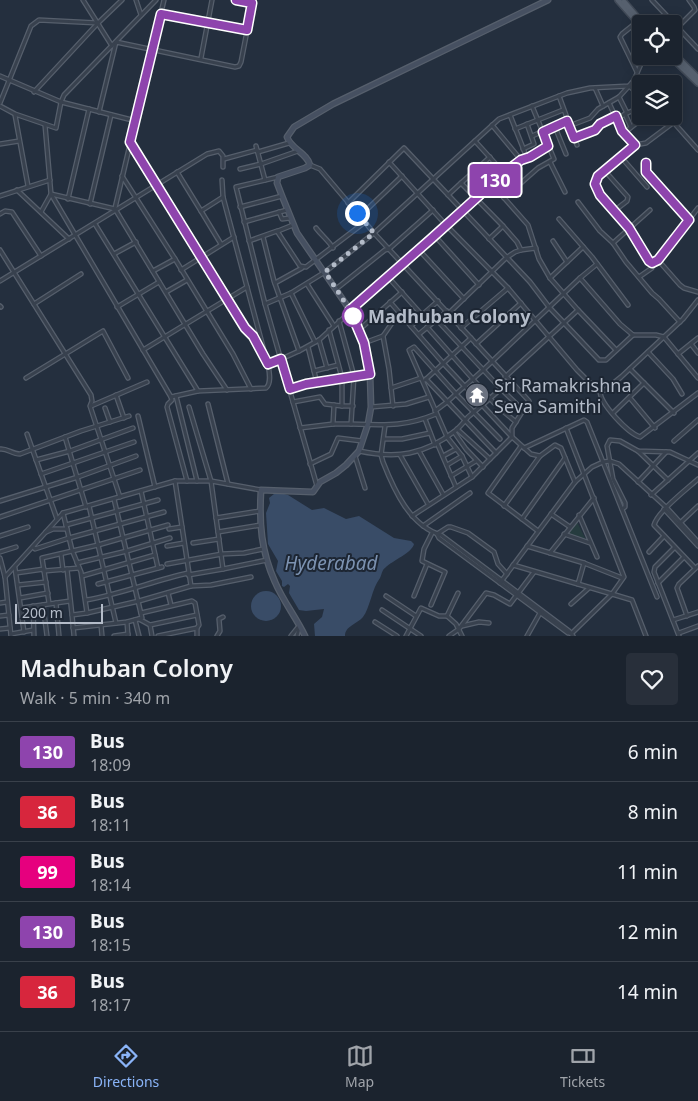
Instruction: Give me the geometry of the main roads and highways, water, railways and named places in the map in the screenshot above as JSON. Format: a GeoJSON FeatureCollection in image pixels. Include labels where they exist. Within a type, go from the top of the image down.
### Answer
{"type":"FeatureCollection","features":[{"type":"Feature","properties":{"kind":"main road"},"geometry":{"type":"LineString","coordinates":[[618,0],[632,15]]}},
{"type":"Feature","properties":{"kind":"main road"},"geometry":{"type":"LineString","coordinates":[[622,0],[633,15]]}},
{"type":"Feature","properties":{"kind":"main road"},"geometry":{"type":"LineString","coordinates":[[682,62],[698,79]]}},
{"type":"Feature","properties":{"kind":"main road"},"geometry":{"type":"LineString","coordinates":[[681,65],[698,79]]}},
{"type":"Feature","properties":{"kind":"water","name":"Hyderabad"},"geometry":{"type":"Polygon","coordinates":[[[274,494],[288,495],[312,510],[324,508],[346,519],[359,516],[394,538],[411,541],[414,544],[410,550],[383,570],[363,617],[347,630],[345,636],[315,636],[314,624],[322,617],[324,609],[299,610],[289,593],[290,586],[288,584],[284,587],[282,586],[282,581],[276,571],[278,561],[268,544],[266,513],[270,503],[269,498],[274,494]]]}},
{"type":"Feature","properties":{"kind":"water"},"geometry":{"type":"Polygon","coordinates":[[[266,591],[277,595],[281,606],[277,617],[266,621],[255,617],[251,606],[255,595],[266,591]]]}},
{"type":"Feature","properties":{"kind":"place","name":"Madhuban Colony"},"geometry":{"type":"Point","coordinates":[353,316]}},
{"type":"Feature","properties":{"kind":"place","name":"Sri Ramakrishna Seva Samithi"},"geometry":{"type":"Point","coordinates":[477,395]}}]}
